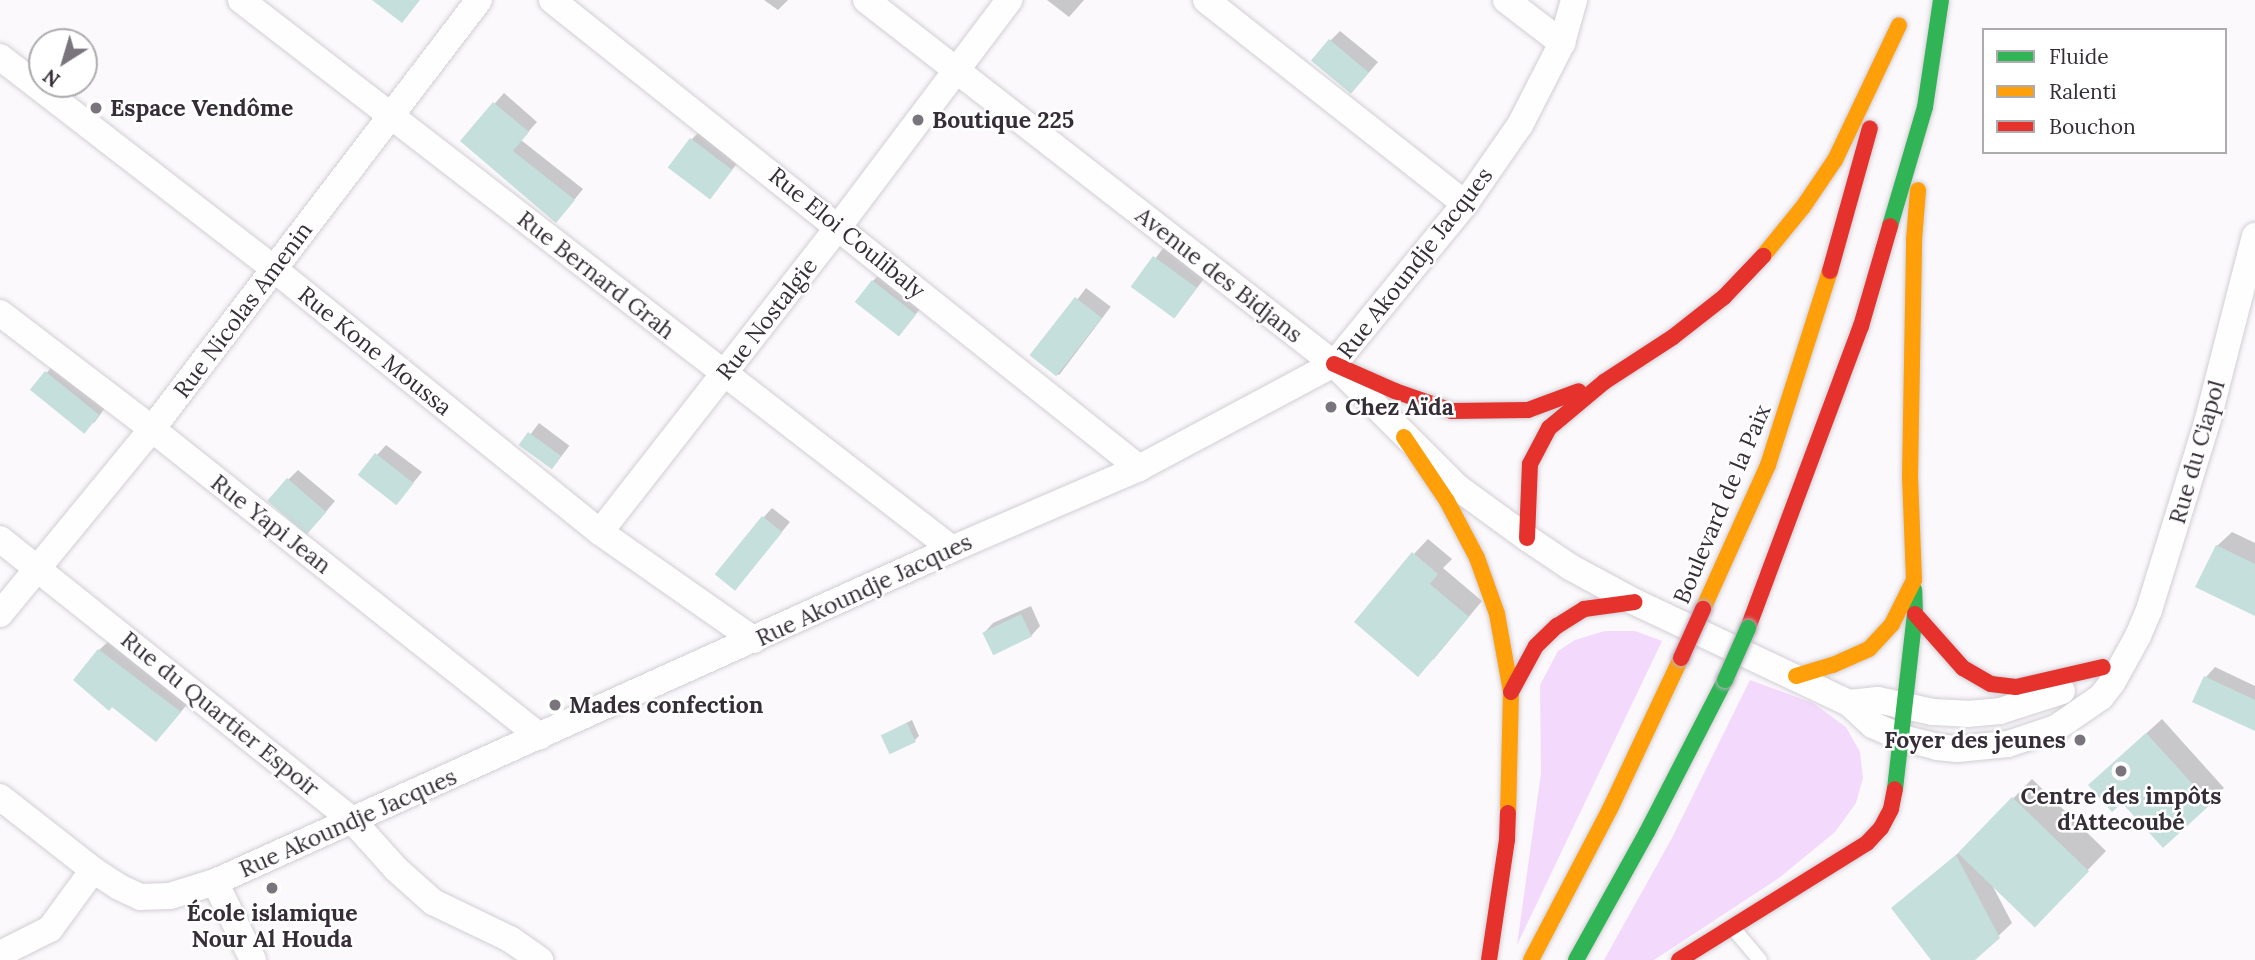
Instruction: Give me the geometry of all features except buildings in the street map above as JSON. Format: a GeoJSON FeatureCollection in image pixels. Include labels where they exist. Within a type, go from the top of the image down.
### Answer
{"type":"FeatureCollection","features":[{"type":"Feature","properties":{"kind":"main road"},"geometry":{"type":"LineString","coordinates":[[1679,960],[1825,872],[1867,843],[1881,828],[1894,796],[1915,614],[1910,477],[1914,240],[1925,107],[1941,0]]}},
{"type":"Feature","properties":{"kind":"main road","name":"Boulevard de la Paix"},"geometry":{"type":"LineString","coordinates":[[1531,960],[1610,809],[1768,465],[1818,315],[1899,19],[1835,160],[1803,207],[1724,296],[1673,337],[1604,382]]}},
{"type":"Feature","properties":{"kind":"main road"},"geometry":{"type":"LineString","coordinates":[[1576,960],[1647,832],[1725,680],[1748,628],[1861,326],[1925,107]]}},
{"type":"Feature","properties":{"kind":"main road"},"geometry":{"type":"LineString","coordinates":[[1334,365],[1452,411],[1490,413],[1528,410],[1604,382]]}},
{"type":"Feature","properties":{"kind":"main road"},"geometry":{"type":"LineString","coordinates":[[1527,538],[1530,464],[1537,448],[1549,428],[1604,382]]}},
{"type":"Feature","properties":{"kind":"main road"},"geometry":{"type":"LineString","coordinates":[[1404,437],[1447,501],[1477,558],[1497,614],[1511,692],[1507,840],[1489,960]]}},
{"type":"Feature","properties":{"kind":"main road"},"geometry":{"type":"LineString","coordinates":[[1796,676],[1833,666],[1869,649],[1892,624],[1914,580]]}},
{"type":"Feature","properties":{"kind":"main road"},"geometry":{"type":"LineString","coordinates":[[1511,692],[1536,646],[1557,626],[1584,609],[1635,602]]}},
{"type":"Feature","properties":{"kind":"main road"},"geometry":{"type":"LineString","coordinates":[[1915,614],[1963,667],[1991,684],[2016,687],[2113,664]]}},
{"type":"Feature","properties":{"kind":"street","name":"Rue Bernard Grah"},"geometry":{"type":"LineString","coordinates":[[241,0],[952,549]]}},
{"type":"Feature","properties":{"kind":"street","name":"Rue Nicolas Amenin"},"geometry":{"type":"LineString","coordinates":[[0,614],[152,429],[479,0]]}},
{"type":"Feature","properties":{"kind":"street","name":"Rue Eloi Coulibaly"},"geometry":{"type":"LineString","coordinates":[[552,0],[839,226],[1139,468]]}},
{"type":"Feature","properties":{"kind":"street","name":"Avenue des Bidjans"},"geometry":{"type":"LineString","coordinates":[[866,0],[1334,365],[1457,487],[1570,567],[1635,602],[1711,637]]}},
{"type":"Feature","properties":{"kind":"street","name":"Rue Nostalgie"},"geometry":{"type":"LineString","coordinates":[[600,532],[839,226],[1009,0]]}},
{"type":"Feature","properties":{"kind":"street"},"geometry":{"type":"LineString","coordinates":[[1206,0],[1465,204]]}},
{"type":"Feature","properties":{"kind":"street"},"geometry":{"type":"LineString","coordinates":[[1506,0],[1562,43]]}},
{"type":"Feature","properties":{"kind":"street","name":"Rue Akoundje Jacques"},"geometry":{"type":"LineString","coordinates":[[0,797],[93,870],[140,897],[170,896],[215,882],[952,549],[1139,468],[1334,365],[1465,204],[1520,125],[1562,43],[1574,0]]}},
{"type":"Feature","properties":{"kind":"street","name":"Rue Kone Moussa"},"geometry":{"type":"LineString","coordinates":[[0,57],[274,269],[600,532],[754,640]]}},
{"type":"Feature","properties":{"kind":"street","name":"Rue du Ciapol"},"geometry":{"type":"LineString","coordinates":[[1849,703],[1878,700],[1905,708],[1967,714],[2000,711],[2035,702],[2073,686],[2113,664],[2138,636],[2157,585],[2208,419],[2255,236]]}},
{"type":"Feature","properties":{"kind":"street","name":"Rue Yapi Jean"},"geometry":{"type":"LineString","coordinates":[[0,313],[152,429],[540,737]]}},
{"type":"Feature","properties":{"kind":"street","name":"Rue du Quartier Espoir"},"geometry":{"type":"LineString","coordinates":[[0,539],[39,567],[353,821],[396,869],[432,902],[510,939],[540,960]]}},
{"type":"Feature","properties":{"kind":"street","name":"Rue du Ciapol"},"geometry":{"type":"LineString","coordinates":[[1711,637],[1849,703],[1873,725],[1902,738],[1937,747],[1978,748],[2008,744],[2056,728],[2101,697],[2113,664]]}},
{"type":"Feature","properties":{"kind":"street"},"geometry":{"type":"LineString","coordinates":[[0,954],[50,929],[93,870]]}},
{"type":"Feature","properties":{"kind":"street"},"geometry":{"type":"LineString","coordinates":[[215,882],[253,960]]}},
{"type":"Feature","properties":{"kind":"lane"},"geometry":{"type":"LineString","coordinates":[[1732,927],[1760,960]]}},
{"type":"Feature","properties":{"kind":"shaded area"},"geometry":{"type":"Polygon","coordinates":[[[1605,631],[1635,631],[1662,641],[1517,945],[1541,773],[1540,685],[1558,651],[1575,640],[1605,631]]]}},
{"type":"Feature","properties":{"kind":"shaded area"},"geometry":{"type":"Polygon","coordinates":[[[1750,680],[1813,703],[1846,727],[1860,752],[1863,778],[1856,803],[1835,832],[1779,878],[1654,960],[1604,960],[1672,838],[1750,680]]]}},
{"type":"Feature","properties":{"kind":"traffic: fast"},"geometry":{"type":"LineString","coordinates":[[1890,226],[1925,107],[1941,0]]}},
{"type":"Feature","properties":{"kind":"traffic: fast"},"geometry":{"type":"LineString","coordinates":[[1895,789],[1915,614],[1914,590]]}},
{"type":"Feature","properties":{"kind":"traffic: fast"},"geometry":{"type":"LineString","coordinates":[[1725,680],[1748,628]]}},
{"type":"Feature","properties":{"kind":"traffic: fast"},"geometry":{"type":"LineString","coordinates":[[1576,960],[1647,832],[1725,680]]}},
{"type":"Feature","properties":{"kind":"traffic: slow"},"geometry":{"type":"LineString","coordinates":[[1763,256],[1803,207],[1835,160],[1899,25]]}},
{"type":"Feature","properties":{"kind":"traffic: slow"},"geometry":{"type":"LineString","coordinates":[[1796,676],[1833,665],[1869,649],[1892,624],[1914,580],[1910,477],[1914,240],[1918,190]]}},
{"type":"Feature","properties":{"kind":"traffic: slow"},"geometry":{"type":"LineString","coordinates":[[1703,609],[1768,465],[1830,271]]}},
{"type":"Feature","properties":{"kind":"traffic: slow"},"geometry":{"type":"LineString","coordinates":[[1404,437],[1447,501],[1477,558],[1497,614],[1511,692],[1508,813]]}},
{"type":"Feature","properties":{"kind":"traffic: slow"},"geometry":{"type":"LineString","coordinates":[[1531,960],[1610,809],[1681,658]]}},
{"type":"Feature","properties":{"kind":"traffic: jam"},"geometry":{"type":"LineString","coordinates":[[1830,271],[1870,128]]}},
{"type":"Feature","properties":{"kind":"traffic: jam"},"geometry":{"type":"LineString","coordinates":[[1748,628],[1861,326],[1890,226]]}},
{"type":"Feature","properties":{"kind":"traffic: jam"},"geometry":{"type":"LineString","coordinates":[[1527,538],[1530,464],[1549,428],[1604,382],[1673,337],[1724,297],[1763,256]]}},
{"type":"Feature","properties":{"kind":"traffic: jam"},"geometry":{"type":"LineString","coordinates":[[1334,364],[1395,391],[1452,411],[1528,410],[1579,391]]}},
{"type":"Feature","properties":{"kind":"traffic: jam"},"geometry":{"type":"LineString","coordinates":[[1511,692],[1536,646],[1557,626],[1584,609],[1635,602]]}},
{"type":"Feature","properties":{"kind":"traffic: jam"},"geometry":{"type":"LineString","coordinates":[[1681,658],[1703,609]]}},
{"type":"Feature","properties":{"kind":"traffic: jam"},"geometry":{"type":"LineString","coordinates":[[1915,614],[1963,668],[1991,684],[2016,687],[2103,667]]}},
{"type":"Feature","properties":{"kind":"traffic: jam"},"geometry":{"type":"LineString","coordinates":[[1679,960],[1867,843],[1881,828],[1891,809],[1895,789]]}},
{"type":"Feature","properties":{"kind":"traffic: jam"},"geometry":{"type":"LineString","coordinates":[[1489,960],[1507,840],[1508,813]]}},
{"type":"Feature","properties":{"kind":"place","name":"Espace Vendôme"},"geometry":{"type":"Point","coordinates":[96,108]}},
{"type":"Feature","properties":{"kind":"place","name":"Boutique 225"},"geometry":{"type":"Point","coordinates":[918,120]}},
{"type":"Feature","properties":{"kind":"place","name":"Chez Aïda"},"geometry":{"type":"Point","coordinates":[1331,407]}},
{"type":"Feature","properties":{"kind":"place","name":"Mades confection"},"geometry":{"type":"Point","coordinates":[555,705]}},
{"type":"Feature","properties":{"kind":"place","name":"Foyer des jeunes"},"geometry":{"type":"Point","coordinates":[2080,740]}},
{"type":"Feature","properties":{"kind":"place","name":"Centre des impôts d'Attecoubé"},"geometry":{"type":"Point","coordinates":[2121,771]}},
{"type":"Feature","properties":{"kind":"place","name":"École islamique Nour Al Houda"},"geometry":{"type":"Point","coordinates":[272,888]}}]}
